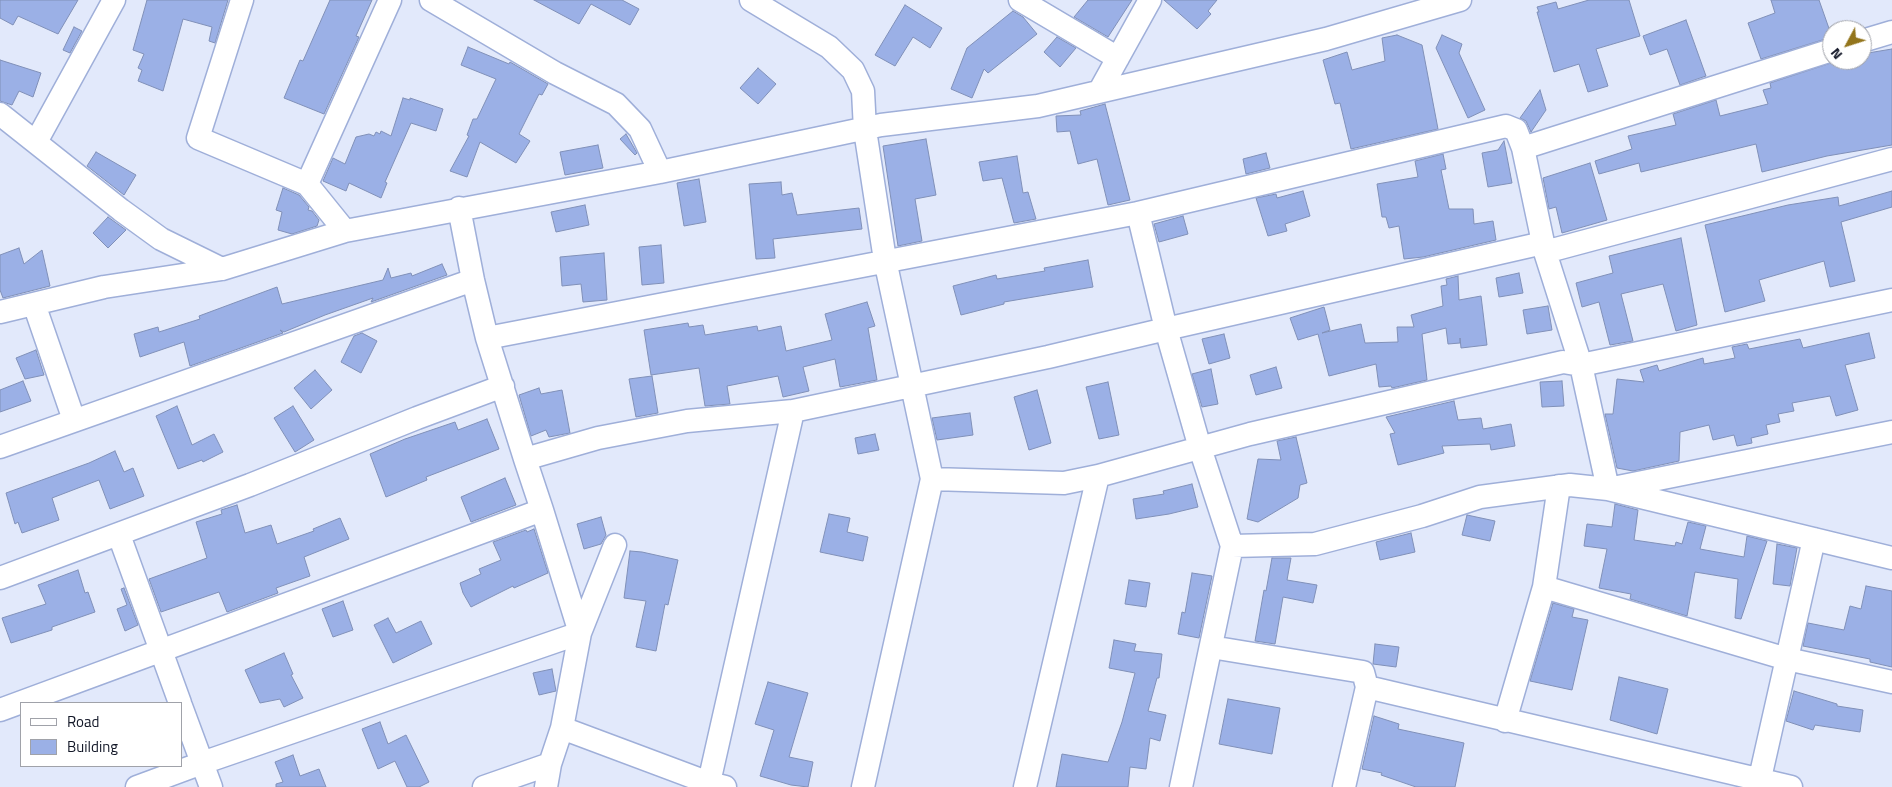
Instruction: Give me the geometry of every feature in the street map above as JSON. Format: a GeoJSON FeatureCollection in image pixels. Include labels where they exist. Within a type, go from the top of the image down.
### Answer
{"type":"FeatureCollection","features":[{"type":"Feature","properties":{"kind":"street"},"geometry":{"type":"LineString","coordinates":[[36,142],[114,0]]}},
{"type":"Feature","properties":{"kind":"street"},"geometry":{"type":"LineString","coordinates":[[242,0],[198,138],[307,184],[345,231]]}},
{"type":"Feature","properties":{"kind":"street"},"geometry":{"type":"LineString","coordinates":[[307,184],[390,0]]}},
{"type":"Feature","properties":{"kind":"street"},"geometry":{"type":"LineString","coordinates":[[431,0],[556,73],[616,104],[640,129],[660,172]]}},
{"type":"Feature","properties":{"kind":"street"},"geometry":{"type":"LineString","coordinates":[[751,0],[829,47],[853,70],[863,91],[865,130],[885,260],[932,479],[863,787]]}},
{"type":"Feature","properties":{"kind":"street"},"geometry":{"type":"LineString","coordinates":[[1020,0],[1118,58]]}},
{"type":"Feature","properties":{"kind":"street"},"geometry":{"type":"LineString","coordinates":[[1099,92],[1150,0]]}},
{"type":"Feature","properties":{"kind":"street"},"geometry":{"type":"LineString","coordinates":[[0,312],[104,287],[222,269],[345,231],[459,208],[660,172],[865,130],[881,125],[1038,106],[1326,39],[1460,0]]}},
{"type":"Feature","properties":{"kind":"street"},"geometry":{"type":"LineString","coordinates":[[1872,38],[1892,32]]}},
{"type":"Feature","properties":{"kind":"street"},"geometry":{"type":"LineString","coordinates":[[1523,148],[1822,53]]}},
{"type":"Feature","properties":{"kind":"street"},"geometry":{"type":"LineString","coordinates":[[0,114],[121,210],[161,239],[222,269]]}},
{"type":"Feature","properties":{"kind":"street"},"geometry":{"type":"LineString","coordinates":[[487,338],[885,260],[1138,213],[1506,126],[1516,130],[1523,148],[1544,248],[1581,365],[1608,489]]}},
{"type":"Feature","properties":{"kind":"street"},"geometry":{"type":"LineString","coordinates":[[525,459],[598,438],[687,421],[792,411],[1048,357],[1166,329],[1544,248],[1892,159]]}},
{"type":"Feature","properties":{"kind":"street"},"geometry":{"type":"LineString","coordinates":[[459,208],[487,338],[580,633]]}},
{"type":"Feature","properties":{"kind":"street"},"geometry":{"type":"LineString","coordinates":[[1138,213],[1166,329],[1200,448],[1232,546],[1181,787]]}},
{"type":"Feature","properties":{"kind":"street"},"geometry":{"type":"LineString","coordinates":[[0,447],[473,280]]}},
{"type":"Feature","properties":{"kind":"street"},"geometry":{"type":"LineString","coordinates":[[932,479],[1064,483],[1098,476],[1259,432],[1563,362],[1581,365],[1892,300]]}},
{"type":"Feature","properties":{"kind":"street"},"geometry":{"type":"LineString","coordinates":[[34,304],[74,420]]}},
{"type":"Feature","properties":{"kind":"street"},"geometry":{"type":"LineString","coordinates":[[0,578],[503,386]]}},
{"type":"Feature","properties":{"kind":"street"},"geometry":{"type":"LineString","coordinates":[[562,728],[714,786],[792,411]]}},
{"type":"Feature","properties":{"kind":"street"},"geometry":{"type":"LineString","coordinates":[[1608,489],[1892,432]]}},
{"type":"Feature","properties":{"kind":"street"},"geometry":{"type":"LineString","coordinates":[[1025,787],[1098,476]]}},
{"type":"Feature","properties":{"kind":"street"},"geometry":{"type":"LineString","coordinates":[[1232,546],[1315,544],[1422,516],[1480,497],[1570,485],[1608,489],[1892,558]]}},
{"type":"Feature","properties":{"kind":"street"},"geometry":{"type":"LineString","coordinates":[[1505,721],[1544,587],[1559,486]]}},
{"type":"Feature","properties":{"kind":"street"},"geometry":{"type":"LineString","coordinates":[[21,702],[542,510]]}},
{"type":"Feature","properties":{"kind":"street"},"geometry":{"type":"LineString","coordinates":[[119,534],[180,702]]}},
{"type":"Feature","properties":{"kind":"street"},"geometry":{"type":"LineString","coordinates":[[1759,783],[1814,539]]}},
{"type":"Feature","properties":{"kind":"street"},"geometry":{"type":"LineString","coordinates":[[546,787],[550,764],[562,728],[580,633],[615,544]]}},
{"type":"Feature","properties":{"kind":"street"},"geometry":{"type":"LineString","coordinates":[[1544,587],[1787,659],[1892,682]]}},
{"type":"Feature","properties":{"kind":"street"},"geometry":{"type":"LineString","coordinates":[[137,787],[580,633]]}},
{"type":"Feature","properties":{"kind":"street"},"geometry":{"type":"LineString","coordinates":[[1211,647],[1363,672],[1367,687],[1344,787]]}},
{"type":"Feature","properties":{"kind":"street"},"geometry":{"type":"LineString","coordinates":[[1367,687],[1759,783],[1791,787]]}},
{"type":"Feature","properties":{"kind":"street"},"geometry":{"type":"LineString","coordinates":[[0,710],[20,703]]}},
{"type":"Feature","properties":{"kind":"street"},"geometry":{"type":"LineString","coordinates":[[182,708],[211,787]]}},
{"type":"Feature","properties":{"kind":"street"},"geometry":{"type":"LineString","coordinates":[[484,787],[550,764]]}},
{"type":"Feature","properties":{"kind":"building"},"geometry":{"type":"Polygon","coordinates":[[[0,0],[78,0],[58,34],[18,16],[13,25],[0,18],[0,0]]]}},
{"type":"Feature","properties":{"kind":"building"},"geometry":{"type":"Polygon","coordinates":[[[147,0],[228,0],[215,43],[209,41],[212,27],[183,19],[163,91],[138,81],[142,70],[138,68],[144,54],[133,50],[147,0]]]}},
{"type":"Feature","properties":{"kind":"building"},"geometry":{"type":"Polygon","coordinates":[[[330,0],[372,0],[356,36],[359,37],[324,114],[284,98],[300,60],[303,61],[330,0]]]}},
{"type":"Feature","properties":{"kind":"building"},"geometry":{"type":"Polygon","coordinates":[[[534,0],[622,0],[639,9],[630,25],[591,4],[579,24],[534,0]]]}},
{"type":"Feature","properties":{"kind":"building"},"geometry":{"type":"Polygon","coordinates":[[[1088,0],[1132,0],[1108,37],[1074,17],[1088,0]]]}},
{"type":"Feature","properties":{"kind":"building"},"geometry":{"type":"Polygon","coordinates":[[[1164,0],[1217,0],[1208,11],[1211,14],[1197,29],[1164,0]]]}},
{"type":"Feature","properties":{"kind":"building"},"geometry":{"type":"Polygon","coordinates":[[[1589,0],[1629,0],[1640,36],[1596,49],[1608,86],[1588,92],[1579,64],[1554,72],[1537,7],[1556,2],[1558,9],[1589,0]]]}},
{"type":"Feature","properties":{"kind":"building"},"geometry":{"type":"Polygon","coordinates":[[[1771,0],[1819,0],[1826,20],[1822,20],[1822,40],[1761,59],[1748,23],[1775,13],[1771,0]]]}},
{"type":"Feature","properties":{"kind":"building"},"geometry":{"type":"Polygon","coordinates":[[[905,5],[942,28],[930,48],[913,37],[895,66],[875,55],[905,5]]]}},
{"type":"Feature","properties":{"kind":"building"},"geometry":{"type":"Polygon","coordinates":[[[1013,11],[1023,17],[1037,34],[988,73],[984,69],[972,98],[951,89],[967,48],[1013,11]]]}},
{"type":"Feature","properties":{"kind":"building"},"geometry":{"type":"Polygon","coordinates":[[[1686,20],[1706,76],[1680,85],[1667,49],[1650,55],[1643,36],[1686,20]]]}},
{"type":"Feature","properties":{"kind":"building"},"geometry":{"type":"Polygon","coordinates":[[[74,27],[82,31],[70,53],[63,50],[74,27]]]}},
{"type":"Feature","properties":{"kind":"building"},"geometry":{"type":"Polygon","coordinates":[[[1397,35],[1422,45],[1438,129],[1351,149],[1340,103],[1335,104],[1323,60],[1347,52],[1352,70],[1385,61],[1382,38],[1397,35]]]}},
{"type":"Feature","properties":{"kind":"building"},"geometry":{"type":"Polygon","coordinates":[[[1442,35],[1462,44],[1459,53],[1485,110],[1468,118],[1436,48],[1442,35]]]}},
{"type":"Feature","properties":{"kind":"building"},"geometry":{"type":"Polygon","coordinates":[[[1057,37],[1076,48],[1060,67],[1044,52],[1057,37]]]}},
{"type":"Feature","properties":{"kind":"building"},"geometry":{"type":"Polygon","coordinates":[[[468,47],[509,64],[510,62],[548,84],[542,95],[539,94],[519,134],[530,141],[516,163],[480,142],[467,177],[450,171],[469,136],[467,135],[473,119],[477,119],[496,79],[461,65],[468,47]]]}},
{"type":"Feature","properties":{"kind":"building"},"geometry":{"type":"Polygon","coordinates":[[[1892,49],[1892,145],[1827,156],[1762,172],[1756,144],[1641,172],[1639,163],[1599,174],[1595,161],[1632,149],[1628,136],[1676,125],[1673,114],[1716,100],[1720,116],[1768,104],[1763,90],[1771,88],[1770,83],[1822,66],[1822,70],[1872,70],[1872,52],[1892,49]]]}},
{"type":"Feature","properties":{"kind":"building"},"geometry":{"type":"Polygon","coordinates":[[[0,60],[41,73],[33,97],[19,91],[12,105],[0,101],[0,60]]]}},
{"type":"Feature","properties":{"kind":"building"},"geometry":{"type":"Polygon","coordinates":[[[758,68],[776,84],[758,104],[740,88],[758,68]]]}},
{"type":"Feature","properties":{"kind":"building"},"geometry":{"type":"Polygon","coordinates":[[[1540,90],[1546,110],[1531,132],[1526,121],[1520,118],[1540,90]]]}},
{"type":"Feature","properties":{"kind":"building"},"geometry":{"type":"Polygon","coordinates":[[[403,98],[410,100],[410,98],[443,109],[436,131],[411,123],[385,182],[387,183],[381,198],[349,183],[346,191],[323,181],[333,158],[345,164],[356,137],[369,134],[374,136],[376,132],[380,134],[381,131],[391,136],[403,98]]]}},
{"type":"Feature","properties":{"kind":"building"},"geometry":{"type":"Polygon","coordinates":[[[1105,104],[1130,200],[1108,205],[1097,159],[1078,164],[1070,131],[1057,132],[1056,116],[1081,115],[1080,111],[1105,104]]]}},
{"type":"Feature","properties":{"kind":"building"},"geometry":{"type":"Polygon","coordinates":[[[626,134],[637,153],[635,155],[620,139],[626,134]]]}},
{"type":"Feature","properties":{"kind":"building"},"geometry":{"type":"Polygon","coordinates":[[[926,139],[936,195],[915,199],[922,241],[898,246],[883,146],[926,139]]]}},
{"type":"Feature","properties":{"kind":"building"},"geometry":{"type":"Polygon","coordinates":[[[1504,141],[1512,183],[1488,187],[1482,153],[1498,150],[1504,141]]]}},
{"type":"Feature","properties":{"kind":"building"},"geometry":{"type":"Polygon","coordinates":[[[598,145],[603,168],[565,175],[560,152],[598,145]]]}},
{"type":"Feature","properties":{"kind":"building"},"geometry":{"type":"Polygon","coordinates":[[[96,152],[136,175],[124,195],[87,166],[96,152]]]}},
{"type":"Feature","properties":{"kind":"building"},"geometry":{"type":"Polygon","coordinates":[[[1266,153],[1270,168],[1246,174],[1243,159],[1266,153]]]}},
{"type":"Feature","properties":{"kind":"building"},"geometry":{"type":"Polygon","coordinates":[[[1443,154],[1446,169],[1441,170],[1449,209],[1473,209],[1474,224],[1493,221],[1496,240],[1423,257],[1404,259],[1399,226],[1389,228],[1386,217],[1382,217],[1377,184],[1418,177],[1415,161],[1443,154]]]}},
{"type":"Feature","properties":{"kind":"building"},"geometry":{"type":"Polygon","coordinates":[[[1017,156],[1023,193],[1028,192],[1036,219],[1014,223],[1002,178],[983,181],[979,162],[1017,156]]]}},
{"type":"Feature","properties":{"kind":"building"},"geometry":{"type":"Polygon","coordinates":[[[1590,163],[1607,220],[1562,233],[1556,207],[1549,209],[1543,178],[1590,163]]]}},
{"type":"Feature","properties":{"kind":"building"},"geometry":{"type":"Polygon","coordinates":[[[699,179],[706,222],[684,226],[677,183],[699,179]]]}},
{"type":"Feature","properties":{"kind":"building"},"geometry":{"type":"Polygon","coordinates":[[[781,182],[782,195],[792,193],[797,215],[859,208],[862,229],[773,239],[775,258],[756,259],[749,184],[781,182]]]}},
{"type":"Feature","properties":{"kind":"building"},"geometry":{"type":"Polygon","coordinates":[[[283,188],[299,195],[309,207],[308,210],[312,211],[319,220],[317,226],[292,234],[278,230],[282,212],[276,210],[283,188]]]}},
{"type":"Feature","properties":{"kind":"building"},"geometry":{"type":"Polygon","coordinates":[[[1303,191],[1310,216],[1285,224],[1287,231],[1268,236],[1256,198],[1276,194],[1277,198],[1303,191]]]}},
{"type":"Feature","properties":{"kind":"building"},"geometry":{"type":"Polygon","coordinates":[[[1892,191],[1892,207],[1841,222],[1855,281],[1830,287],[1824,261],[1759,280],[1765,301],[1725,312],[1705,225],[1788,205],[1838,197],[1839,206],[1892,191]]]}},
{"type":"Feature","properties":{"kind":"building"},"geometry":{"type":"Polygon","coordinates":[[[585,205],[589,225],[556,232],[551,212],[585,205]]]}},
{"type":"Feature","properties":{"kind":"building"},"geometry":{"type":"Polygon","coordinates":[[[1183,216],[1188,234],[1159,242],[1154,224],[1183,216]]]}},
{"type":"Feature","properties":{"kind":"building"},"geometry":{"type":"Polygon","coordinates":[[[108,217],[126,230],[108,248],[93,233],[108,217]]]}},
{"type":"Feature","properties":{"kind":"building"},"geometry":{"type":"Polygon","coordinates":[[[1681,238],[1697,325],[1676,331],[1663,284],[1621,294],[1633,341],[1610,345],[1599,302],[1582,307],[1576,283],[1613,273],[1609,256],[1681,238]]]}},
{"type":"Feature","properties":{"kind":"building"},"geometry":{"type":"Polygon","coordinates":[[[661,245],[664,283],[642,285],[639,247],[661,245]]]}},
{"type":"Feature","properties":{"kind":"building"},"geometry":{"type":"Polygon","coordinates":[[[19,248],[24,264],[42,250],[50,286],[3,298],[0,290],[0,255],[19,248]]]}},
{"type":"Feature","properties":{"kind":"building"},"geometry":{"type":"Polygon","coordinates":[[[604,253],[607,300],[583,302],[581,284],[562,286],[560,257],[604,253]]]}},
{"type":"Feature","properties":{"kind":"building"},"geometry":{"type":"Polygon","coordinates":[[[1088,260],[1093,287],[1004,302],[1004,304],[961,315],[953,286],[996,275],[997,279],[1045,271],[1044,268],[1088,260]]]}},
{"type":"Feature","properties":{"kind":"building"},"geometry":{"type":"Polygon","coordinates":[[[442,264],[447,275],[371,302],[373,298],[284,332],[280,330],[283,333],[190,366],[184,342],[140,357],[134,334],[158,327],[159,332],[200,319],[199,316],[277,287],[282,304],[383,280],[388,268],[391,278],[411,273],[412,276],[442,264]]]}},
{"type":"Feature","properties":{"kind":"building"},"geometry":{"type":"Polygon","coordinates":[[[1519,273],[1523,293],[1499,297],[1496,278],[1519,273]]]}},
{"type":"Feature","properties":{"kind":"building"},"geometry":{"type":"Polygon","coordinates":[[[1458,276],[1459,300],[1481,296],[1487,345],[1461,348],[1460,338],[1460,343],[1448,344],[1446,328],[1422,334],[1427,380],[1392,388],[1391,386],[1379,387],[1376,364],[1329,376],[1318,334],[1298,340],[1290,318],[1324,307],[1330,330],[1322,333],[1361,324],[1365,343],[1398,342],[1397,327],[1414,327],[1411,315],[1443,306],[1441,286],[1447,285],[1446,279],[1458,276]]]}},
{"type":"Feature","properties":{"kind":"building"},"geometry":{"type":"Polygon","coordinates":[[[867,302],[875,326],[868,328],[877,380],[840,387],[835,359],[803,367],[809,391],[783,397],[778,376],[727,386],[730,404],[705,406],[699,368],[651,375],[644,330],[688,323],[689,327],[703,325],[705,335],[757,326],[758,331],[781,326],[786,351],[832,340],[825,314],[867,302]]]}},
{"type":"Feature","properties":{"kind":"building"},"geometry":{"type":"Polygon","coordinates":[[[1548,306],[1552,330],[1527,334],[1523,310],[1548,306]]]}},
{"type":"Feature","properties":{"kind":"building"},"geometry":{"type":"Polygon","coordinates":[[[362,333],[377,341],[361,373],[341,362],[354,336],[362,333]]]}},
{"type":"Feature","properties":{"kind":"building"},"geometry":{"type":"Polygon","coordinates":[[[1869,333],[1875,358],[1845,365],[1858,410],[1836,416],[1830,396],[1792,403],[1794,411],[1778,414],[1780,422],[1766,425],[1768,434],[1751,438],[1752,443],[1737,446],[1734,435],[1713,440],[1709,425],[1680,432],[1679,461],[1633,471],[1617,468],[1605,414],[1613,414],[1617,379],[1644,382],[1640,370],[1657,365],[1659,371],[1703,358],[1704,364],[1735,358],[1732,347],[1747,344],[1749,349],[1800,339],[1803,348],[1869,333]]]}},
{"type":"Feature","properties":{"kind":"building"},"geometry":{"type":"Polygon","coordinates":[[[1224,334],[1230,358],[1209,364],[1202,339],[1224,334]]]}},
{"type":"Feature","properties":{"kind":"building"},"geometry":{"type":"Polygon","coordinates":[[[36,350],[44,375],[25,379],[16,358],[36,350]]]}},
{"type":"Feature","properties":{"kind":"building"},"geometry":{"type":"Polygon","coordinates":[[[1276,367],[1282,388],[1256,395],[1250,375],[1276,367]]]}},
{"type":"Feature","properties":{"kind":"building"},"geometry":{"type":"Polygon","coordinates":[[[1211,369],[1218,404],[1202,407],[1192,374],[1211,369]]]}},
{"type":"Feature","properties":{"kind":"building"},"geometry":{"type":"Polygon","coordinates":[[[315,370],[332,390],[311,409],[294,388],[315,370]]]}},
{"type":"Feature","properties":{"kind":"building"},"geometry":{"type":"Polygon","coordinates":[[[652,376],[658,413],[636,417],[629,379],[652,376]]]}},
{"type":"Feature","properties":{"kind":"building"},"geometry":{"type":"Polygon","coordinates":[[[23,381],[31,401],[0,412],[0,390],[23,381]]]}},
{"type":"Feature","properties":{"kind":"building"},"geometry":{"type":"Polygon","coordinates":[[[1562,381],[1564,406],[1542,407],[1540,382],[1562,381]]]}},
{"type":"Feature","properties":{"kind":"building"},"geometry":{"type":"Polygon","coordinates":[[[1108,382],[1119,435],[1099,439],[1086,387],[1108,382]]]}},
{"type":"Feature","properties":{"kind":"building"},"geometry":{"type":"Polygon","coordinates":[[[539,388],[541,394],[562,390],[570,433],[549,437],[546,430],[531,436],[519,395],[539,388]]]}},
{"type":"Feature","properties":{"kind":"building"},"geometry":{"type":"Polygon","coordinates":[[[1037,390],[1051,443],[1029,450],[1014,397],[1037,390]]]}},
{"type":"Feature","properties":{"kind":"building"},"geometry":{"type":"Polygon","coordinates":[[[1454,401],[1458,420],[1481,418],[1483,429],[1511,424],[1515,446],[1491,450],[1490,444],[1442,446],[1444,453],[1398,465],[1390,434],[1395,433],[1386,417],[1454,401]]]}},
{"type":"Feature","properties":{"kind":"building"},"geometry":{"type":"Polygon","coordinates":[[[177,406],[192,445],[214,434],[223,452],[203,462],[202,460],[178,469],[156,416],[177,406]]]}},
{"type":"Feature","properties":{"kind":"building"},"geometry":{"type":"Polygon","coordinates":[[[293,406],[314,440],[295,452],[274,418],[293,406]]]}},
{"type":"Feature","properties":{"kind":"building"},"geometry":{"type":"Polygon","coordinates":[[[970,413],[973,435],[937,440],[932,418],[970,413]]]}},
{"type":"Feature","properties":{"kind":"building"},"geometry":{"type":"Polygon","coordinates":[[[487,419],[499,449],[426,477],[427,480],[386,497],[370,454],[405,439],[455,422],[458,430],[487,419]]]}},
{"type":"Feature","properties":{"kind":"building"},"geometry":{"type":"Polygon","coordinates":[[[875,434],[879,450],[858,454],[855,438],[875,434]]]}},
{"type":"Feature","properties":{"kind":"building"},"geometry":{"type":"Polygon","coordinates":[[[1296,437],[1307,483],[1300,485],[1298,498],[1258,522],[1247,519],[1258,459],[1281,460],[1277,441],[1296,437]]]}},
{"type":"Feature","properties":{"kind":"building"},"geometry":{"type":"Polygon","coordinates":[[[115,451],[124,472],[133,468],[144,496],[110,509],[99,480],[52,498],[59,520],[22,533],[18,522],[15,524],[6,493],[89,463],[115,451]]]}},
{"type":"Feature","properties":{"kind":"building"},"geometry":{"type":"Polygon","coordinates":[[[505,478],[516,505],[471,522],[461,497],[505,478]]]}},
{"type":"Feature","properties":{"kind":"building"},"geometry":{"type":"Polygon","coordinates":[[[1192,484],[1198,507],[1136,519],[1133,499],[1164,494],[1163,491],[1192,484]]]}},
{"type":"Feature","properties":{"kind":"building"},"geometry":{"type":"Polygon","coordinates":[[[1615,504],[1638,510],[1634,540],[1675,546],[1676,542],[1682,544],[1688,522],[1706,526],[1700,549],[1744,557],[1747,536],[1767,541],[1741,619],[1735,618],[1738,579],[1695,572],[1687,616],[1630,599],[1631,594],[1599,588],[1607,549],[1584,546],[1587,524],[1612,527],[1615,504]]]}},
{"type":"Feature","properties":{"kind":"building"},"geometry":{"type":"Polygon","coordinates":[[[237,505],[245,533],[271,525],[277,544],[314,531],[313,529],[340,518],[349,539],[304,557],[310,576],[276,588],[278,593],[227,612],[219,592],[161,612],[149,579],[207,558],[196,522],[222,514],[221,510],[237,505]]]}},
{"type":"Feature","properties":{"kind":"building"},"geometry":{"type":"Polygon","coordinates":[[[829,514],[850,518],[847,532],[868,537],[863,561],[820,552],[829,514]]]}},
{"type":"Feature","properties":{"kind":"building"},"geometry":{"type":"Polygon","coordinates":[[[1467,515],[1495,521],[1490,541],[1462,535],[1467,515]]]}},
{"type":"Feature","properties":{"kind":"building"},"geometry":{"type":"Polygon","coordinates":[[[601,517],[606,535],[601,544],[584,549],[577,524],[601,517]]]}},
{"type":"Feature","properties":{"kind":"building"},"geometry":{"type":"Polygon","coordinates":[[[534,529],[548,573],[514,588],[513,586],[471,607],[460,583],[481,574],[479,569],[501,560],[493,542],[534,529]]]}},
{"type":"Feature","properties":{"kind":"building"},"geometry":{"type":"Polygon","coordinates":[[[1411,533],[1415,552],[1380,560],[1376,542],[1411,533]]]}},
{"type":"Feature","properties":{"kind":"building"},"geometry":{"type":"Polygon","coordinates":[[[1777,544],[1797,548],[1790,586],[1773,584],[1777,544]]]}},
{"type":"Feature","properties":{"kind":"building"},"geometry":{"type":"Polygon","coordinates":[[[630,551],[678,560],[668,605],[665,604],[656,651],[636,647],[646,601],[624,598],[630,551]]]}},
{"type":"Feature","properties":{"kind":"building"},"geometry":{"type":"Polygon","coordinates":[[[1272,558],[1291,558],[1287,580],[1317,585],[1313,603],[1283,597],[1275,644],[1255,641],[1272,558]]]}},
{"type":"Feature","properties":{"kind":"building"},"geometry":{"type":"Polygon","coordinates":[[[78,570],[85,593],[88,592],[95,612],[52,627],[52,630],[11,643],[2,618],[46,604],[38,585],[78,570]]]}},
{"type":"Feature","properties":{"kind":"building"},"geometry":{"type":"Polygon","coordinates":[[[1192,573],[1212,576],[1199,638],[1178,634],[1182,612],[1185,613],[1192,573]]]}},
{"type":"Feature","properties":{"kind":"building"},"geometry":{"type":"Polygon","coordinates":[[[1129,580],[1150,583],[1146,607],[1125,604],[1129,580]]]}},
{"type":"Feature","properties":{"kind":"building"},"geometry":{"type":"Polygon","coordinates":[[[1866,586],[1892,591],[1892,667],[1870,662],[1870,659],[1803,646],[1808,623],[1844,630],[1850,606],[1861,609],[1866,586]]]}},
{"type":"Feature","properties":{"kind":"building"},"geometry":{"type":"Polygon","coordinates":[[[124,588],[138,625],[125,631],[117,609],[127,605],[121,589],[124,588]]]}},
{"type":"Feature","properties":{"kind":"building"},"geometry":{"type":"Polygon","coordinates":[[[343,601],[353,630],[333,637],[322,609],[343,601]]]}},
{"type":"Feature","properties":{"kind":"building"},"geometry":{"type":"Polygon","coordinates":[[[1553,603],[1574,609],[1572,617],[1588,620],[1572,690],[1530,681],[1553,603]]]}},
{"type":"Feature","properties":{"kind":"building"},"geometry":{"type":"Polygon","coordinates":[[[388,618],[396,633],[421,621],[432,644],[393,663],[374,625],[388,618]]]}},
{"type":"Feature","properties":{"kind":"building"},"geometry":{"type":"Polygon","coordinates":[[[1114,640],[1136,644],[1134,651],[1162,654],[1159,678],[1157,678],[1148,711],[1166,715],[1160,741],[1150,738],[1146,769],[1130,767],[1128,787],[1056,787],[1062,754],[1108,762],[1122,722],[1135,673],[1109,668],[1114,640]]]}},
{"type":"Feature","properties":{"kind":"building"},"geometry":{"type":"Polygon","coordinates":[[[1375,644],[1399,647],[1396,667],[1373,664],[1375,644]]]}},
{"type":"Feature","properties":{"kind":"building"},"geometry":{"type":"Polygon","coordinates":[[[284,653],[293,674],[291,675],[303,698],[284,707],[280,699],[260,703],[245,670],[284,653]]]}},
{"type":"Feature","properties":{"kind":"building"},"geometry":{"type":"Polygon","coordinates":[[[552,669],[556,691],[539,695],[533,673],[552,669]]]}},
{"type":"Feature","properties":{"kind":"building"},"geometry":{"type":"Polygon","coordinates":[[[1619,677],[1668,689],[1657,734],[1610,720],[1619,677]]]}},
{"type":"Feature","properties":{"kind":"building"},"geometry":{"type":"Polygon","coordinates":[[[768,682],[808,693],[789,757],[813,762],[808,787],[791,785],[760,776],[774,730],[755,724],[768,682]]]}},
{"type":"Feature","properties":{"kind":"building"},"geometry":{"type":"Polygon","coordinates":[[[1794,691],[1837,704],[1837,706],[1863,710],[1860,732],[1815,725],[1813,730],[1786,721],[1794,691]]]}},
{"type":"Feature","properties":{"kind":"building"},"geometry":{"type":"Polygon","coordinates":[[[1228,699],[1280,708],[1272,754],[1219,744],[1228,699]]]}},
{"type":"Feature","properties":{"kind":"building"},"geometry":{"type":"Polygon","coordinates":[[[1374,716],[1399,724],[1398,729],[1464,743],[1455,787],[1416,787],[1381,775],[1382,773],[1362,769],[1374,716]]]}},
{"type":"Feature","properties":{"kind":"building"},"geometry":{"type":"Polygon","coordinates":[[[380,722],[388,744],[406,735],[429,782],[419,787],[407,787],[395,761],[378,769],[362,729],[380,722]]]}},
{"type":"Feature","properties":{"kind":"building"},"geometry":{"type":"Polygon","coordinates":[[[293,755],[300,776],[319,769],[326,787],[276,787],[276,784],[283,782],[275,762],[293,755]]]}}]}
